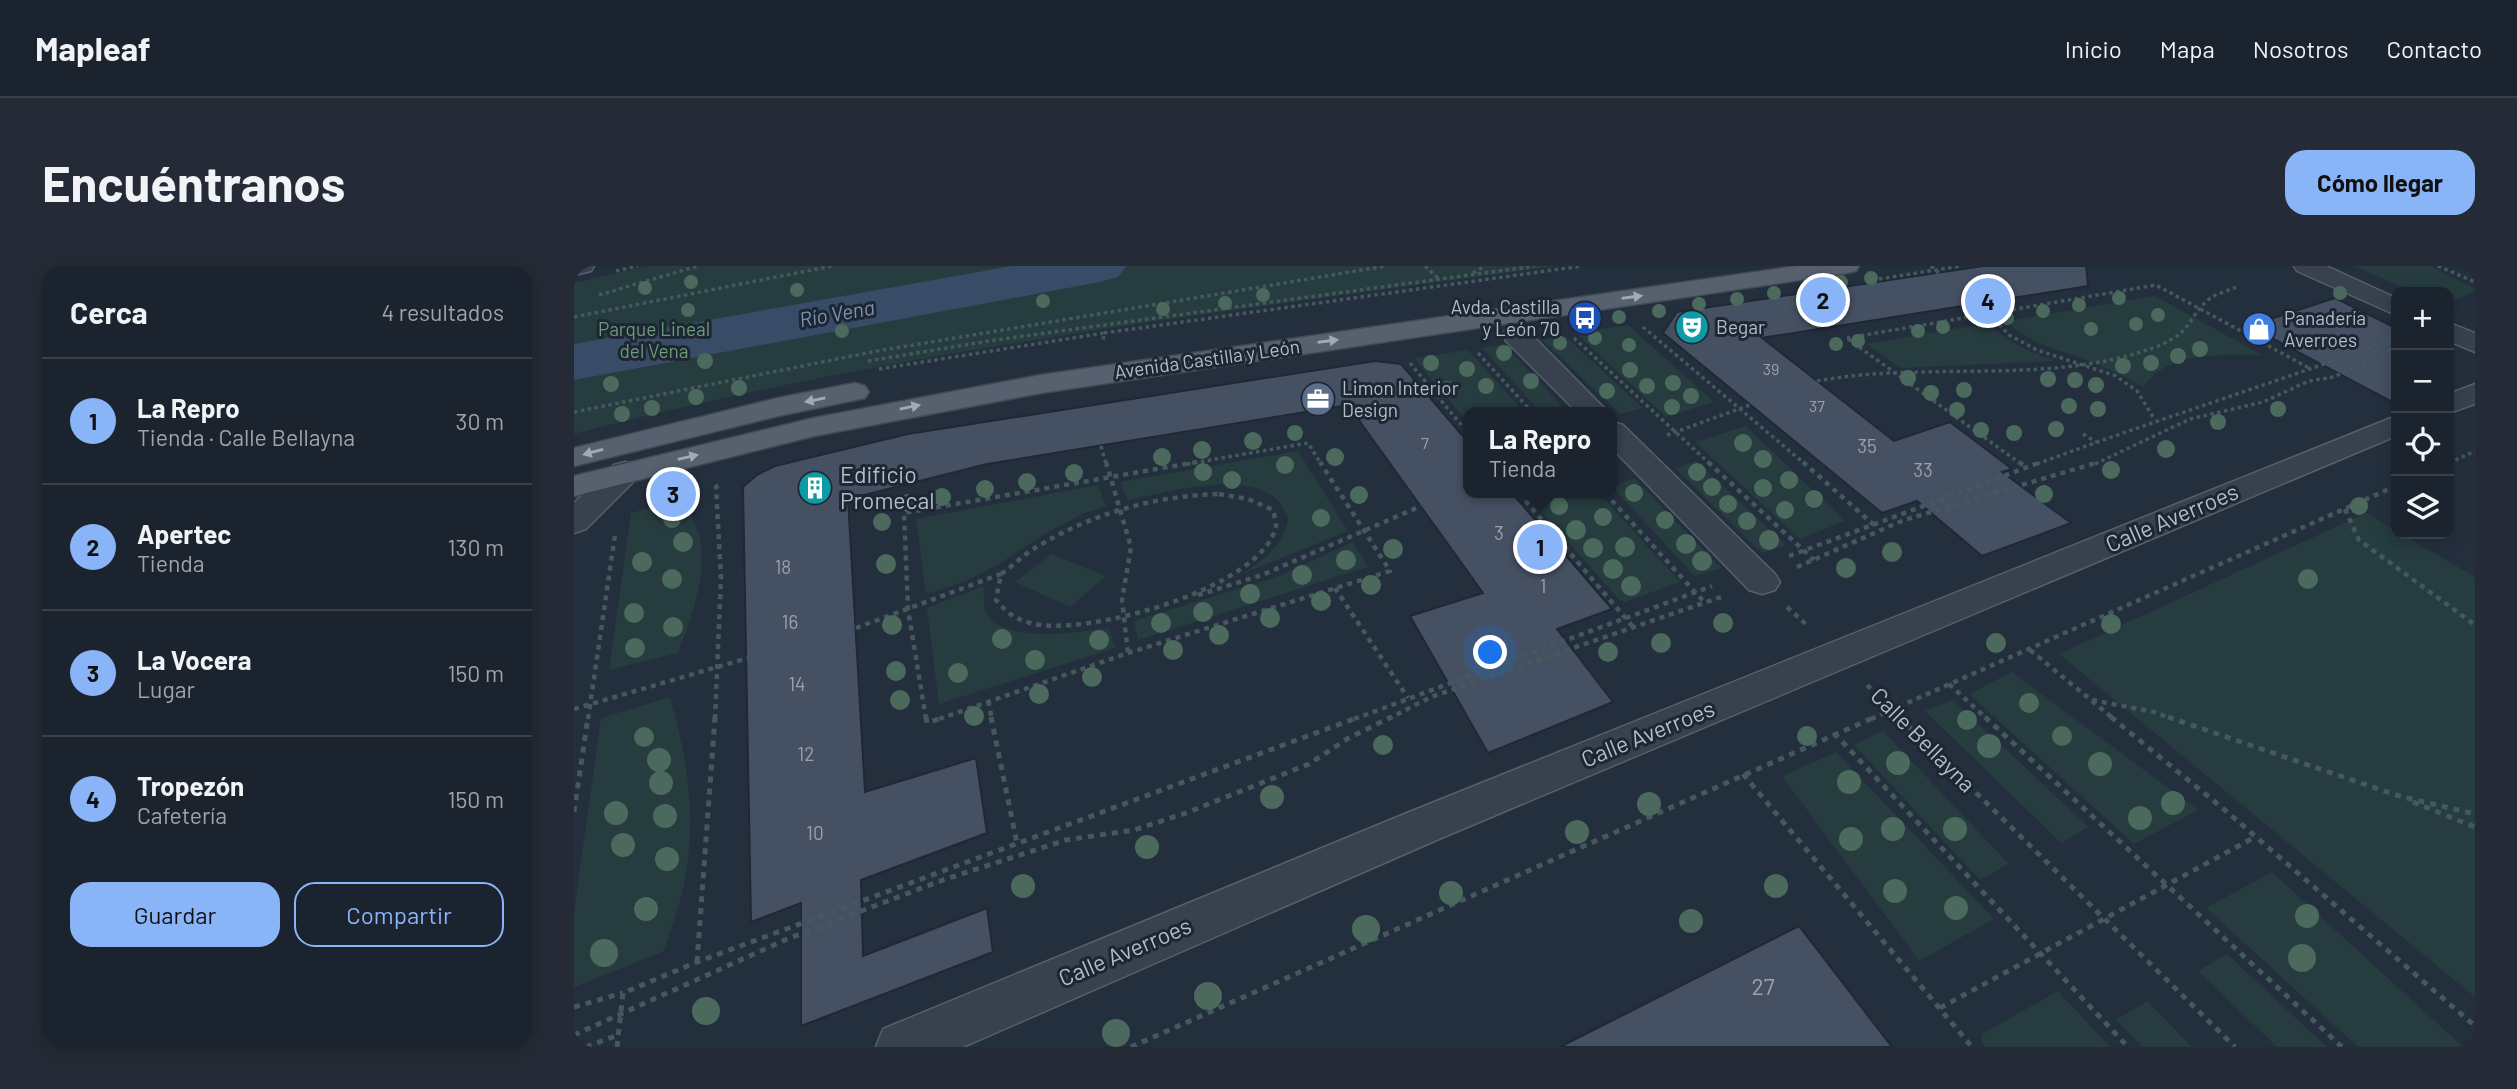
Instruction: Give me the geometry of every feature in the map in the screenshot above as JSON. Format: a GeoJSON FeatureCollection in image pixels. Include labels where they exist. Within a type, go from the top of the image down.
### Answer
{"type":"FeatureCollection","features":[{"type":"Feature","properties":{"kind":"main road","name":"Avenida Castilla y León"},"geometry":{"type":"LineString","coordinates":[[1017,362],[1693,266]]}},
{"type":"Feature","properties":{"kind":"main road","name":"Avenida Castilla y León"},"geometry":{"type":"LineString","coordinates":[[574,486],[814,427],[1041,384],[1847,266]]}},
{"type":"Feature","properties":{"kind":"main road"},"geometry":{"type":"LineString","coordinates":[[574,457],[778,407],[884,386]]}},
{"type":"Feature","properties":{"kind":"street"},"geometry":{"type":"LineString","coordinates":[[574,268],[582,266]]}},
{"type":"Feature","properties":{"kind":"street"},"geometry":{"type":"LineString","coordinates":[[2306,266],[2391,305]]}},
{"type":"Feature","properties":{"kind":"street"},"geometry":{"type":"LineString","coordinates":[[2454,334],[2475,344]]}},
{"type":"Feature","properties":{"kind":"street"},"geometry":{"type":"LineString","coordinates":[[1516,335],[1588,407]]}},
{"type":"Feature","properties":{"kind":"street"},"geometry":{"type":"LineString","coordinates":[[2454,402],[2475,393]]}},
{"type":"Feature","properties":{"kind":"street","name":"Calle Averroes"},"geometry":{"type":"LineString","coordinates":[[902,1047],[1397,836],[2391,427]]}},
{"type":"Feature","properties":{"kind":"street"},"geometry":{"type":"LineString","coordinates":[[1620,439],[1756,576]]}},
{"type":"Feature","properties":{"kind":"street"},"geometry":{"type":"LineString","coordinates":[[574,522],[625,472]]}},
{"type":"Feature","properties":{"kind":"path"},"geometry":{"type":"LineString","coordinates":[[597,295],[698,266]]}},
{"type":"Feature","properties":{"kind":"path"},"geometry":{"type":"LineString","coordinates":[[574,317],[832,266]]}},
{"type":"Feature","properties":{"kind":"path"},"geometry":{"type":"LineString","coordinates":[[574,412],[700,384],[880,350],[1386,266]]}},
{"type":"Feature","properties":{"kind":"path"},"geometry":{"type":"LineString","coordinates":[[1425,266],[1447,285]]}},
{"type":"Feature","properties":{"kind":"path"},"geometry":{"type":"LineString","coordinates":[[1469,275],[1485,266]]}},
{"type":"Feature","properties":{"kind":"path"},"geometry":{"type":"LineString","coordinates":[[864,361],[1535,266]]}},
{"type":"Feature","properties":{"kind":"path"},"geometry":{"type":"LineString","coordinates":[[1104,332],[1582,266]]}},
{"type":"Feature","properties":{"kind":"path"},"geometry":{"type":"LineString","coordinates":[[1931,266],[1939,273]]}},
{"type":"Feature","properties":{"kind":"path"},"geometry":{"type":"LineString","coordinates":[[2438,266],[2475,282]]}},
{"type":"Feature","properties":{"kind":"path"},"geometry":{"type":"LineString","coordinates":[[2027,468],[1847,338],[2156,285],[2312,369]]}},
{"type":"Feature","properties":{"kind":"path"},"geometry":{"type":"LineString","coordinates":[[1817,380],[1850,375],[2081,364],[2149,350],[2180,334],[2199,308],[2212,298],[2237,287]]}},
{"type":"Feature","properties":{"kind":"path"},"geometry":{"type":"LineString","coordinates":[[1980,304],[2009,335],[2038,350],[2116,376],[2137,391],[2155,420]]}},
{"type":"Feature","properties":{"kind":"path"},"geometry":{"type":"LineString","coordinates":[[1573,336],[1814,560]]}},
{"type":"Feature","properties":{"kind":"path"},"geometry":{"type":"LineString","coordinates":[[574,1035],[785,940],[943,880],[1066,840],[1134,830],[1186,813],[1309,764],[1347,739],[1431,697],[1705,603],[1804,550],[2155,420],[2312,369],[2391,340]]}},
{"type":"Feature","properties":{"kind":"path"},"geometry":{"type":"LineString","coordinates":[[2386,341],[2391,344]]}},
{"type":"Feature","properties":{"kind":"path"},"geometry":{"type":"LineString","coordinates":[[574,1007],[623,993],[696,962],[1625,617],[1696,592],[1814,560],[1904,520],[2080,470],[2126,452],[2190,419],[2263,402],[2309,381],[2334,377],[2391,348]]}},
{"type":"Feature","properties":{"kind":"path"},"geometry":{"type":"LineString","coordinates":[[1477,352],[1527,407]]}},
{"type":"Feature","properties":{"kind":"path"},"geometry":{"type":"LineString","coordinates":[[622,409],[837,366]]}},
{"type":"Feature","properties":{"kind":"path"},"geometry":{"type":"LineString","coordinates":[[1620,439],[1677,432],[1750,405]]}},
{"type":"Feature","properties":{"kind":"path"},"geometry":{"type":"LineString","coordinates":[[2083,435],[2096,442]]}},
{"type":"Feature","properties":{"kind":"path"},"geometry":{"type":"LineString","coordinates":[[1308,443],[1390,571],[1128,653],[927,723],[908,609],[904,513],[1110,476],[1308,443]]}},
{"type":"Feature","properties":{"kind":"path"},"geometry":{"type":"LineString","coordinates":[[1101,446],[1131,547],[1122,617],[1128,653]]}},
{"type":"Feature","properties":{"kind":"path"},"geometry":{"type":"LineString","coordinates":[[2454,461],[2475,451]]}},
{"type":"Feature","properties":{"kind":"path"},"geometry":{"type":"LineString","coordinates":[[696,962],[719,666],[721,578],[716,487],[724,479]]}},
{"type":"Feature","properties":{"kind":"path"},"geometry":{"type":"LineString","coordinates":[[1131,1047],[2391,488]]}},
{"type":"Feature","properties":{"kind":"path"},"geometry":{"type":"LineString","coordinates":[[856,628],[1001,574],[1035,547],[1070,530],[1144,503],[1188,495],[1225,495],[1259,500],[1273,510],[1276,525],[1263,551],[1222,581],[1177,601]]}},
{"type":"Feature","properties":{"kind":"path"},"geometry":{"type":"LineString","coordinates":[[1523,498],[1633,626]]}},
{"type":"Feature","properties":{"kind":"path"},"geometry":{"type":"LineString","coordinates":[[1610,498],[1705,603]]}},
{"type":"Feature","properties":{"kind":"path"},"geometry":{"type":"LineString","coordinates":[[1001,574],[996,600],[1007,614],[1031,624],[1073,625],[1122,617],[1262,575],[1421,506]]}},
{"type":"Feature","properties":{"kind":"path"},"geometry":{"type":"LineString","coordinates":[[2345,509],[2359,540],[2475,625]]}},
{"type":"Feature","properties":{"kind":"path"},"geometry":{"type":"LineString","coordinates":[[574,812],[615,533]]}},
{"type":"Feature","properties":{"kind":"path","name":"Calle Bellayna"},"geometry":{"type":"LineString","coordinates":[[1756,576],[2235,1047]]}},
{"type":"Feature","properties":{"kind":"path"},"geometry":{"type":"LineString","coordinates":[[1335,588],[1408,698]]}},
{"type":"Feature","properties":{"kind":"path"},"geometry":{"type":"LineString","coordinates":[[2030,650],[2255,837],[2475,1026]]}},
{"type":"Feature","properties":{"kind":"path"},"geometry":{"type":"LineString","coordinates":[[574,709],[748,658]]}},
{"type":"Feature","properties":{"kind":"path"},"geometry":{"type":"LineString","coordinates":[[1949,684],[2342,1047]]}},
{"type":"Feature","properties":{"kind":"path"},"geometry":{"type":"LineString","coordinates":[[2091,700],[2154,712],[2399,796],[2475,827]]}},
{"type":"Feature","properties":{"kind":"path"},"geometry":{"type":"LineString","coordinates":[[988,701],[1017,843]]}},
{"type":"Feature","properties":{"kind":"path"},"geometry":{"type":"LineString","coordinates":[[1834,733],[2128,1047]]}},
{"type":"Feature","properties":{"kind":"path"},"geometry":{"type":"LineString","coordinates":[[1742,774],[1972,1047]]}},
{"type":"Feature","properties":{"kind":"path"},"geometry":{"type":"LineString","coordinates":[[2399,796],[2475,814]]}},
{"type":"Feature","properties":{"kind":"path"},"geometry":{"type":"LineString","coordinates":[[1940,1008],[2255,837]]}},
{"type":"Feature","properties":{"kind":"path"},"geometry":{"type":"LineString","coordinates":[[617,1047],[623,993]]}},
{"type":"Feature","properties":{"kind":"path"},"geometry":{"type":"LineString","coordinates":[[586,1047],[618,1035]]}},
{"type":"Feature","properties":{"kind":"green space","name":"Parque Lineal del Vena"},"geometry":{"type":"Polygon","coordinates":[[[648,266],[1558,266],[1063,335],[940,356],[695,405],[574,434],[574,283],[648,266]]]}},
{"type":"Feature","properties":{"kind":"green space"},"geometry":{"type":"Polygon","coordinates":[[[2355,266],[2430,266],[2475,291],[2454,301],[2454,287],[2402,287],[2355,266]]]}},
{"type":"Feature","properties":{"kind":"green space"},"geometry":{"type":"Polygon","coordinates":[[[2155,296],[2262,355],[2209,356],[2183,360],[2157,372],[2143,387],[2099,365],[2033,340],[2007,321],[2155,296]]]}},
{"type":"Feature","properties":{"kind":"green space"},"geometry":{"type":"Polygon","coordinates":[[[1988,323],[2019,346],[2055,361],[1900,368],[1867,344],[1988,323]]]}},
{"type":"Feature","properties":{"kind":"green space"},"geometry":{"type":"Polygon","coordinates":[[[1628,325],[1714,402],[1666,417],[1576,333],[1628,325]]]}},
{"type":"Feature","properties":{"kind":"green space"},"geometry":{"type":"Polygon","coordinates":[[[1565,336],[1643,408],[1620,414],[1617,407],[1613,407],[1542,340],[1565,336]]]}},
{"type":"Feature","properties":{"kind":"green space"},"geometry":{"type":"Polygon","coordinates":[[[1503,344],[1563,407],[1536,407],[1482,348],[1503,344]]]}},
{"type":"Feature","properties":{"kind":"green space"},"geometry":{"type":"Polygon","coordinates":[[[1468,350],[1519,407],[1463,407],[1463,417],[1414,358],[1468,350]]]}},
{"type":"Feature","properties":{"kind":"green space"},"geometry":{"type":"Polygon","coordinates":[[[1746,426],[1845,521],[1800,539],[1695,442],[1746,426]]]}},
{"type":"Feature","properties":{"kind":"green space"},"geometry":{"type":"Polygon","coordinates":[[[1298,451],[1348,531],[1242,574],[1272,551],[1286,528],[1288,518],[1273,496],[1241,485],[1221,485],[1181,489],[1128,501],[1120,482],[1298,451]]]}},
{"type":"Feature","properties":{"kind":"green space"},"geometry":{"type":"Polygon","coordinates":[[[1696,461],[1786,545],[1762,553],[1675,468],[1696,461]]]}},
{"type":"Feature","properties":{"kind":"green space"},"geometry":{"type":"Polygon","coordinates":[[[1634,478],[1721,568],[1695,576],[1617,492],[1617,485],[1634,478]]]}},
{"type":"Feature","properties":{"kind":"green space"},"geometry":{"type":"Polygon","coordinates":[[[1098,485],[1106,507],[1084,513],[966,581],[926,594],[916,519],[1098,485]]]}},
{"type":"Feature","properties":{"kind":"green space"},"geometry":{"type":"Polygon","coordinates":[[[1529,498],[1604,498],[1680,582],[1625,602],[1619,599],[1529,498]]]}},
{"type":"Feature","properties":{"kind":"green space"},"geometry":{"type":"Polygon","coordinates":[[[683,499],[699,535],[701,569],[693,612],[678,653],[609,670],[631,513],[683,499]]]}},
{"type":"Feature","properties":{"kind":"green space"},"geometry":{"type":"Polygon","coordinates":[[[2366,513],[2391,528],[2391,539],[2410,539],[2475,577],[2475,997],[2059,654],[2366,513]]]}},
{"type":"Feature","properties":{"kind":"green space"},"geometry":{"type":"Polygon","coordinates":[[[1353,542],[1368,567],[1138,640],[1134,621],[1274,578],[1353,542]]]}},
{"type":"Feature","properties":{"kind":"green space"},"geometry":{"type":"Polygon","coordinates":[[[1052,554],[1106,576],[1070,607],[1015,582],[1052,554]]]}},
{"type":"Feature","properties":{"kind":"green space"},"geometry":{"type":"Polygon","coordinates":[[[984,586],[986,611],[1000,626],[1014,631],[1046,634],[1109,628],[1115,648],[939,704],[927,608],[984,586]]]}},
{"type":"Feature","properties":{"kind":"green space"},"geometry":{"type":"Polygon","coordinates":[[[2012,672],[2198,810],[2134,844],[1969,694],[2012,672]]]}},
{"type":"Feature","properties":{"kind":"green space"},"geometry":{"type":"Polygon","coordinates":[[[670,697],[686,766],[690,836],[684,884],[664,951],[574,987],[574,912],[601,718],[670,697]]]}},
{"type":"Feature","properties":{"kind":"green space"},"geometry":{"type":"Polygon","coordinates":[[[1953,700],[2089,827],[2061,843],[1925,711],[1953,700]]]}},
{"type":"Feature","properties":{"kind":"green space"},"geometry":{"type":"Polygon","coordinates":[[[1883,731],[2009,864],[1980,880],[1854,745],[1883,731]]]}},
{"type":"Feature","properties":{"kind":"green space"},"geometry":{"type":"Polygon","coordinates":[[[1836,752],[1994,919],[1919,961],[1782,776],[1836,752]]]}},
{"type":"Feature","properties":{"kind":"green space"},"geometry":{"type":"Polygon","coordinates":[[[2272,872],[2463,1047],[2358,1047],[2206,908],[2272,872]]]}},
{"type":"Feature","properties":{"kind":"green space"},"geometry":{"type":"Polygon","coordinates":[[[2227,954],[2327,1047],[2277,1047],[2198,971],[2227,954]]]}},
{"type":"Feature","properties":{"kind":"green space"},"geometry":{"type":"Polygon","coordinates":[[[2058,991],[2110,1047],[1985,1047],[1982,1044],[1982,1034],[2058,991]]]}},
{"type":"Feature","properties":{"kind":"green space"},"geometry":{"type":"Polygon","coordinates":[[[2147,1001],[2192,1047],[2142,1047],[2116,1020],[2147,1001]]]}},
{"type":"Feature","properties":{"kind":"building"},"geometry":{"type":"Polygon","coordinates":[[[1983,266],[2086,266],[2088,286],[1762,338],[1894,441],[1950,422],[2012,469],[2002,472],[2071,523],[1982,556],[1917,501],[1882,513],[1663,333],[1677,312],[1983,266]]]}},
{"type":"Feature","properties":{"kind":"building"},"geometry":{"type":"Polygon","coordinates":[[[2335,298],[2391,326],[2391,401],[2249,326],[2335,298]]]}},
{"type":"Feature","properties":{"kind":"building"},"geometry":{"type":"Polygon","coordinates":[[[1375,361],[1401,364],[1463,436],[1463,498],[1516,498],[1612,609],[1557,629],[1613,702],[1488,753],[1410,616],[1483,593],[1348,405],[987,464],[848,499],[865,792],[976,758],[987,833],[861,880],[863,956],[987,908],[993,952],[801,1026],[801,903],[751,922],[743,487],[757,475],[775,466],[908,434],[1375,361]]]}},
{"type":"Feature","properties":{"kind":"building"},"geometry":{"type":"Polygon","coordinates":[[[1799,926],[1892,1047],[1560,1047],[1799,926]]]}},
{"type":"Feature","properties":{"kind":"waterway","name":"Río Vena"},"geometry":{"type":"LineString","coordinates":[[574,362],[1100,266]]}},
{"type":"Feature","properties":{"kind":"place","name":"Apertec"},"geometry":{"type":"Point","coordinates":[1823,300]}},
{"type":"Feature","properties":{"kind":"place","name":"Tropezón"},"geometry":{"type":"Point","coordinates":[1988,301]}},
{"type":"Feature","properties":{"kind":"place","name":"Avda. Castilla y León 70"},"geometry":{"type":"Point","coordinates":[1585,318]}},
{"type":"Feature","properties":{"kind":"place","name":"Begar"},"geometry":{"type":"Point","coordinates":[1692,327]}},
{"type":"Feature","properties":{"kind":"place","name":"Panadería Averroes"},"geometry":{"type":"Point","coordinates":[2259,329]}},
{"type":"Feature","properties":{"kind":"place","name":"Limon Interior Design"},"geometry":{"type":"Point","coordinates":[1318,399]}},
{"type":"Feature","properties":{"kind":"place","name":"Edificio Promecal"},"geometry":{"type":"Point","coordinates":[815,488]}},
{"type":"Feature","properties":{"kind":"place","name":"La Vocera"},"geometry":{"type":"Point","coordinates":[673,494]}},
{"type":"Feature","properties":{"kind":"place","name":"La Repro"},"geometry":{"type":"Point","coordinates":[1540,547]}}]}
